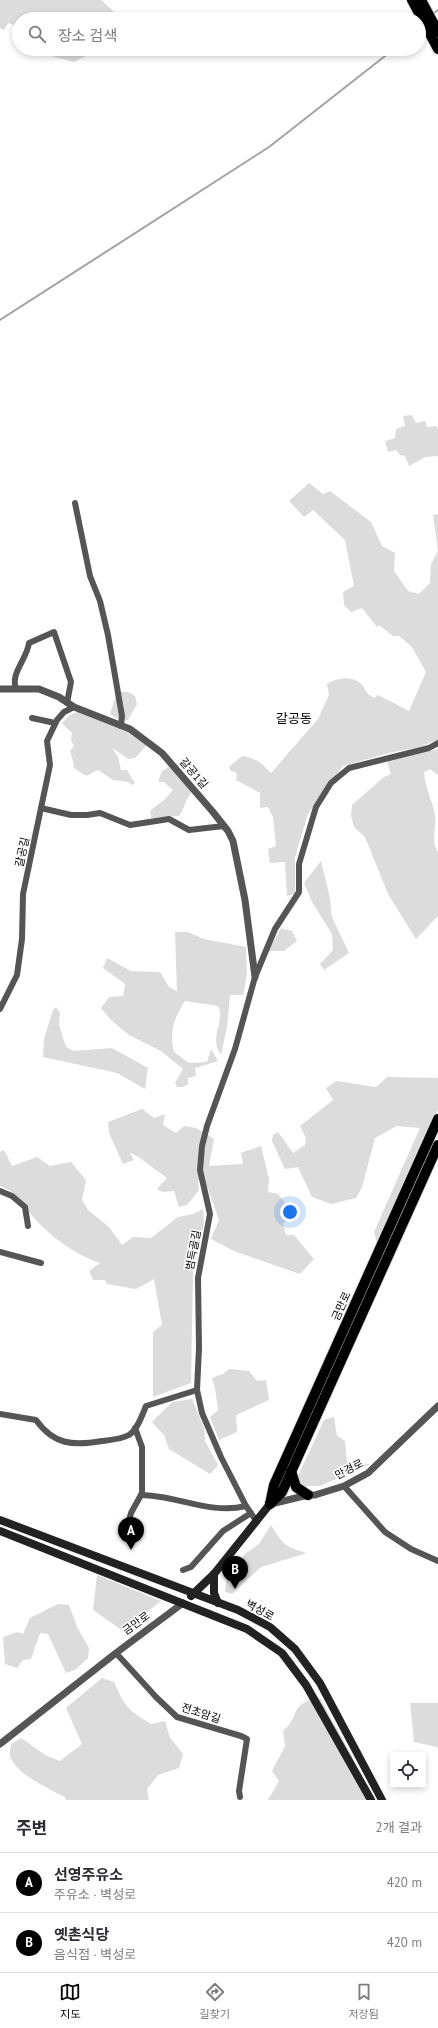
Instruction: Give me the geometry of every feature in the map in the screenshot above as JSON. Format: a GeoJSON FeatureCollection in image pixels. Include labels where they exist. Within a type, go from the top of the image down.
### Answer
{"type":"FeatureCollection","features":[{"type":"Feature","properties":{"kind":"highway"},"geometry":{"type":"LineString","coordinates":[[412,0],[418,12]]}},
{"type":"Feature","properties":{"kind":"highway"},"geometry":{"type":"LineString","coordinates":[[421,0],[438,32]]}},
{"type":"Feature","properties":{"kind":"highway"},"geometry":{"type":"LineString","coordinates":[[426,26],[438,49]]}},
{"type":"Feature","properties":{"kind":"highway","name":"금만로"},"geometry":{"type":"LineString","coordinates":[[270,1504],[274,1485],[438,1119]]}},
{"type":"Feature","properties":{"kind":"highway","name":"금만로"},"geometry":{"type":"LineString","coordinates":[[270,1504],[282,1492],[438,1145]]}},
{"type":"Feature","properties":{"kind":"highway"},"geometry":{"type":"LineString","coordinates":[[291,1471],[296,1487],[308,1495]]}},
{"type":"Feature","properties":{"kind":"main road","name":"금만로"},"geometry":{"type":"LineString","coordinates":[[184,1603],[214,1574],[270,1504]]}},
{"type":"Feature","properties":{"kind":"main road","name":"벽성로"},"geometry":{"type":"LineString","coordinates":[[0,1520],[238,1610],[270,1627],[295,1649],[320,1683],[382,1800]]}},
{"type":"Feature","properties":{"kind":"main road","name":"벽성로"},"geometry":{"type":"LineString","coordinates":[[0,1531],[247,1629],[282,1653],[306,1685],[371,1800]]}},
{"type":"Feature","properties":{"kind":"main road"},"geometry":{"type":"LineString","coordinates":[[214,1574],[214,1592],[218,1603]]}},
{"type":"Feature","properties":{"kind":"street"},"geometry":{"type":"LineString","coordinates":[[75,503],[90,576],[100,601],[108,635],[122,716],[122,726]]}},
{"type":"Feature","properties":{"kind":"street"},"geometry":{"type":"LineString","coordinates":[[16,688],[14,683],[15,676],[27,654],[29,643],[54,632],[71,682],[67,703]]}},
{"type":"Feature","properties":{"kind":"street","name":"갈공1길"},"geometry":{"type":"LineString","coordinates":[[0,688],[39,690],[59,696],[74,708],[130,729],[162,753],[224,826],[233,841],[246,908],[256,978]]}},
{"type":"Feature","properties":{"kind":"street","name":"갈공길"},"geometry":{"type":"LineString","coordinates":[[0,1009],[17,975],[22,939],[23,894],[50,765],[47,741],[55,723],[64,712],[74,708]]}},
{"type":"Feature","properties":{"kind":"street"},"geometry":{"type":"LineString","coordinates":[[32,718],[55,723]]}},
{"type":"Feature","properties":{"kind":"street","name":"범득골길"},"geometry":{"type":"LineString","coordinates":[[257,1522],[246,1506],[220,1457],[202,1413],[197,1390],[199,1348],[198,1278],[210,1214],[200,1170],[202,1146],[207,1126],[235,1049],[256,978],[275,929],[299,892],[299,864],[316,807],[331,783],[349,768],[428,748],[438,743]]}},
{"type":"Feature","properties":{"kind":"street"},"geometry":{"type":"LineString","coordinates":[[41,808],[71,815],[100,813],[130,825],[168,819],[189,830],[224,826]]}},
{"type":"Feature","properties":{"kind":"street"},"geometry":{"type":"LineString","coordinates":[[0,1191],[12,1196],[25,1207],[28,1226]]}},
{"type":"Feature","properties":{"kind":"street"},"geometry":{"type":"LineString","coordinates":[[0,1252],[41,1264]]}},
{"type":"Feature","properties":{"kind":"street"},"geometry":{"type":"LineString","coordinates":[[0,1414],[36,1420],[43,1430],[61,1442],[74,1444],[113,1440],[129,1435],[135,1428],[146,1406],[197,1390]]}},
{"type":"Feature","properties":{"kind":"street","name":"만경로"},"geometry":{"type":"LineString","coordinates":[[270,1504],[308,1495],[315,1495],[344,1486],[368,1473],[438,1406]]}},
{"type":"Feature","properties":{"kind":"street"},"geometry":{"type":"LineString","coordinates":[[129,1530],[128,1524],[131,1512],[141,1495],[142,1447],[135,1428]]}},
{"type":"Feature","properties":{"kind":"street"},"geometry":{"type":"LineString","coordinates":[[344,1486],[385,1532],[411,1549],[438,1561]]}},
{"type":"Feature","properties":{"kind":"street"},"geometry":{"type":"LineString","coordinates":[[141,1495],[152,1495],[185,1503],[231,1510],[246,1506]]}},
{"type":"Feature","properties":{"kind":"street"},"geometry":{"type":"LineString","coordinates":[[183,1570],[191,1567],[223,1531],[251,1513]]}},
{"type":"Feature","properties":{"kind":"street","name":"금만로"},"geometry":{"type":"LineString","coordinates":[[0,1744],[116,1653],[184,1603]]}},
{"type":"Feature","properties":{"kind":"street","name":"전초암길"},"geometry":{"type":"LineString","coordinates":[[116,1653],[177,1718],[242,1736],[247,1739],[239,1791],[240,1797]]}},
{"type":"Feature","properties":{"kind":"shaded area"},"geometry":{"type":"Polygon","coordinates":[[[0,0],[101,0],[114,12],[12,12],[12,24],[8,23],[4,30],[0,28],[0,0]]]}},
{"type":"Feature","properties":{"kind":"shaded area"},"geometry":{"type":"Polygon","coordinates":[[[51,56],[86,56],[74,62],[51,56]]]}},
{"type":"Feature","properties":{"kind":"shaded area"},"geometry":{"type":"Polygon","coordinates":[[[412,415],[416,423],[425,421],[427,427],[436,426],[438,429],[438,456],[425,457],[409,466],[405,456],[400,455],[396,450],[388,452],[385,441],[395,438],[396,429],[405,426],[403,416],[412,415]]]}},
{"type":"Feature","properties":{"kind":"shaded area"},"geometry":{"type":"Polygon","coordinates":[[[309,483],[323,494],[330,491],[371,522],[382,546],[395,553],[394,571],[408,591],[419,594],[430,583],[431,564],[438,551],[438,740],[419,747],[389,753],[343,766],[308,814],[295,857],[295,894],[287,896],[285,862],[270,863],[268,849],[276,846],[273,817],[268,807],[260,808],[260,793],[236,780],[237,773],[230,770],[229,767],[242,756],[252,758],[271,773],[318,719],[329,695],[327,684],[331,682],[344,678],[353,679],[361,684],[367,693],[374,698],[378,695],[409,711],[426,672],[412,647],[399,636],[393,636],[379,625],[377,627],[362,608],[351,612],[344,605],[343,592],[354,586],[345,540],[313,510],[304,517],[289,501],[309,483]]]}},
{"type":"Feature","properties":{"kind":"shaded area"},"geometry":{"type":"Polygon","coordinates":[[[438,514],[438,551],[433,515],[438,514]]]}},
{"type":"Feature","properties":{"kind":"shaded area"},"geometry":{"type":"Polygon","coordinates":[[[120,692],[128,692],[135,696],[137,704],[128,720],[121,721],[110,714],[116,695],[120,692]]]}},
{"type":"Feature","properties":{"kind":"shaded area"},"geometry":{"type":"Polygon","coordinates":[[[77,712],[129,732],[148,744],[135,758],[129,759],[112,748],[118,757],[121,770],[127,770],[135,783],[132,785],[128,782],[113,780],[98,770],[86,776],[73,767],[74,764],[70,751],[74,746],[71,740],[72,733],[62,723],[70,715],[77,712]]]}},
{"type":"Feature","properties":{"kind":"shaded area"},"geometry":{"type":"Polygon","coordinates":[[[438,749],[438,775],[430,769],[424,772],[435,815],[434,843],[438,852],[438,916],[416,939],[388,894],[365,837],[354,827],[351,816],[352,805],[384,777],[391,774],[387,761],[438,749]]]}},
{"type":"Feature","properties":{"kind":"shaded area"},"geometry":{"type":"Polygon","coordinates":[[[171,766],[189,785],[191,793],[187,798],[183,810],[179,816],[151,818],[150,811],[165,799],[173,790],[164,782],[158,782],[162,771],[171,766]]]}},
{"type":"Feature","properties":{"kind":"shaded area"},"geometry":{"type":"Polygon","coordinates":[[[321,861],[330,898],[332,917],[349,953],[324,970],[320,964],[333,950],[332,934],[312,902],[304,883],[321,861]]]}},
{"type":"Feature","properties":{"kind":"shaded area"},"geometry":{"type":"Polygon","coordinates":[[[281,928],[292,931],[297,941],[284,951],[268,951],[281,928]]]}},
{"type":"Feature","properties":{"kind":"shaded area"},"geometry":{"type":"Polygon","coordinates":[[[175,932],[188,932],[204,939],[246,947],[247,975],[243,995],[230,995],[227,1027],[221,1055],[217,1048],[216,1042],[220,1018],[218,1006],[185,1001],[175,1019],[172,1032],[174,1052],[189,1063],[207,1062],[211,1049],[218,1061],[195,1068],[196,1076],[188,1078],[188,1084],[183,1087],[177,1087],[175,1083],[183,1069],[161,1051],[129,1035],[112,1021],[101,1008],[109,997],[123,996],[125,984],[103,968],[107,958],[131,971],[160,972],[169,987],[177,991],[175,932]]]}},
{"type":"Feature","properties":{"kind":"shaded area"},"geometry":{"type":"Polygon","coordinates":[[[56,1007],[60,1013],[59,1025],[66,1047],[74,1051],[112,1048],[148,1068],[145,1089],[117,1073],[43,1057],[44,1039],[53,1010],[56,1007]]]}},
{"type":"Feature","properties":{"kind":"shaded area"},"geometry":{"type":"Polygon","coordinates":[[[387,1077],[438,1077],[438,1109],[377,1243],[374,1232],[420,1128],[397,1126],[375,1138],[362,1187],[356,1198],[331,1204],[312,1197],[298,1167],[285,1169],[272,1141],[273,1135],[278,1132],[293,1153],[305,1145],[306,1138],[300,1126],[333,1100],[326,1088],[337,1081],[376,1087],[387,1077]]]}},
{"type":"Feature","properties":{"kind":"shaded area"},"geometry":{"type":"Polygon","coordinates":[[[142,1109],[154,1118],[165,1114],[163,1125],[176,1133],[184,1126],[196,1128],[214,1139],[209,1166],[243,1164],[241,1153],[261,1146],[269,1179],[268,1192],[278,1194],[289,1208],[291,1219],[283,1223],[286,1235],[294,1235],[314,1259],[300,1274],[234,1251],[211,1239],[219,1220],[204,1178],[198,1180],[199,1190],[187,1205],[179,1207],[174,1191],[163,1192],[157,1189],[167,1178],[137,1156],[130,1153],[134,1160],[123,1164],[109,1133],[108,1122],[142,1109]]]}},
{"type":"Feature","properties":{"kind":"shaded area"},"geometry":{"type":"Polygon","coordinates":[[[4,1150],[12,1166],[37,1157],[50,1166],[71,1162],[86,1180],[82,1200],[88,1210],[109,1227],[122,1245],[133,1237],[151,1238],[178,1217],[193,1214],[203,1209],[204,1224],[193,1270],[191,1383],[153,1397],[153,1332],[162,1325],[154,1279],[136,1289],[107,1284],[105,1280],[93,1280],[89,1271],[100,1263],[83,1256],[51,1235],[13,1193],[0,1186],[0,1152],[4,1150]]]}},
{"type":"Feature","properties":{"kind":"shaded area"},"geometry":{"type":"Polygon","coordinates":[[[229,1369],[249,1371],[257,1381],[266,1380],[269,1400],[236,1415],[237,1432],[219,1440],[210,1417],[218,1410],[212,1378],[223,1374],[229,1369]]]}},
{"type":"Feature","properties":{"kind":"shaded area"},"geometry":{"type":"Polygon","coordinates":[[[192,1399],[204,1428],[205,1441],[218,1465],[210,1474],[169,1449],[164,1435],[152,1422],[172,1402],[192,1399]]]}},
{"type":"Feature","properties":{"kind":"shaded area"},"geometry":{"type":"Polygon","coordinates":[[[334,1417],[337,1436],[345,1441],[347,1463],[371,1464],[320,1486],[302,1486],[297,1478],[324,1420],[334,1417]]]}},
{"type":"Feature","properties":{"kind":"shaded area"},"geometry":{"type":"Polygon","coordinates":[[[271,1525],[278,1537],[285,1544],[293,1549],[307,1553],[261,1567],[232,1594],[225,1592],[226,1582],[245,1554],[259,1544],[271,1525]]]}},
{"type":"Feature","properties":{"kind":"shaded area"},"geometry":{"type":"Polygon","coordinates":[[[97,1575],[161,1601],[123,1631],[93,1610],[97,1575]]]}},
{"type":"Feature","properties":{"kind":"shaded area"},"geometry":{"type":"Polygon","coordinates":[[[58,1604],[69,1605],[77,1627],[89,1648],[88,1658],[75,1670],[66,1673],[48,1634],[40,1633],[31,1659],[23,1660],[17,1668],[5,1664],[3,1637],[17,1632],[23,1634],[30,1618],[58,1604]]]}},
{"type":"Feature","properties":{"kind":"shaded area"},"geometry":{"type":"Polygon","coordinates":[[[102,1678],[114,1682],[124,1703],[137,1715],[151,1724],[165,1721],[170,1738],[183,1754],[179,1768],[158,1775],[147,1789],[149,1800],[66,1800],[65,1797],[26,1775],[13,1763],[10,1756],[11,1744],[21,1738],[45,1755],[60,1761],[82,1744],[66,1708],[102,1678]]]}},
{"type":"Feature","properties":{"kind":"shaded area"},"geometry":{"type":"Polygon","coordinates":[[[320,1698],[376,1800],[268,1800],[279,1781],[272,1771],[285,1746],[283,1731],[289,1725],[296,1711],[303,1703],[320,1698]]]}},
{"type":"Feature","properties":{"kind":"shaded area"},"geometry":{"type":"Polygon","coordinates":[[[410,1703],[438,1703],[438,1750],[437,1747],[414,1742],[410,1703]]]}},
{"type":"Feature","properties":{"kind":"waterway"},"geometry":{"type":"LineString","coordinates":[[433,14],[438,10]]}},
{"type":"Feature","properties":{"kind":"waterway"},"geometry":{"type":"LineString","coordinates":[[0,320],[269,147],[385,56]]}},
{"type":"Feature","properties":{"kind":"place","name":"선영주유소"},"geometry":{"type":"Point","coordinates":[131,1550]}},
{"type":"Feature","properties":{"kind":"place","name":"옛촌식당"},"geometry":{"type":"Point","coordinates":[235,1589]}},
{"type":"Feature","properties":{"kind":"district","name":"갈공동"},"geometry":{"type":"Point","coordinates":[294,718]}}]}
